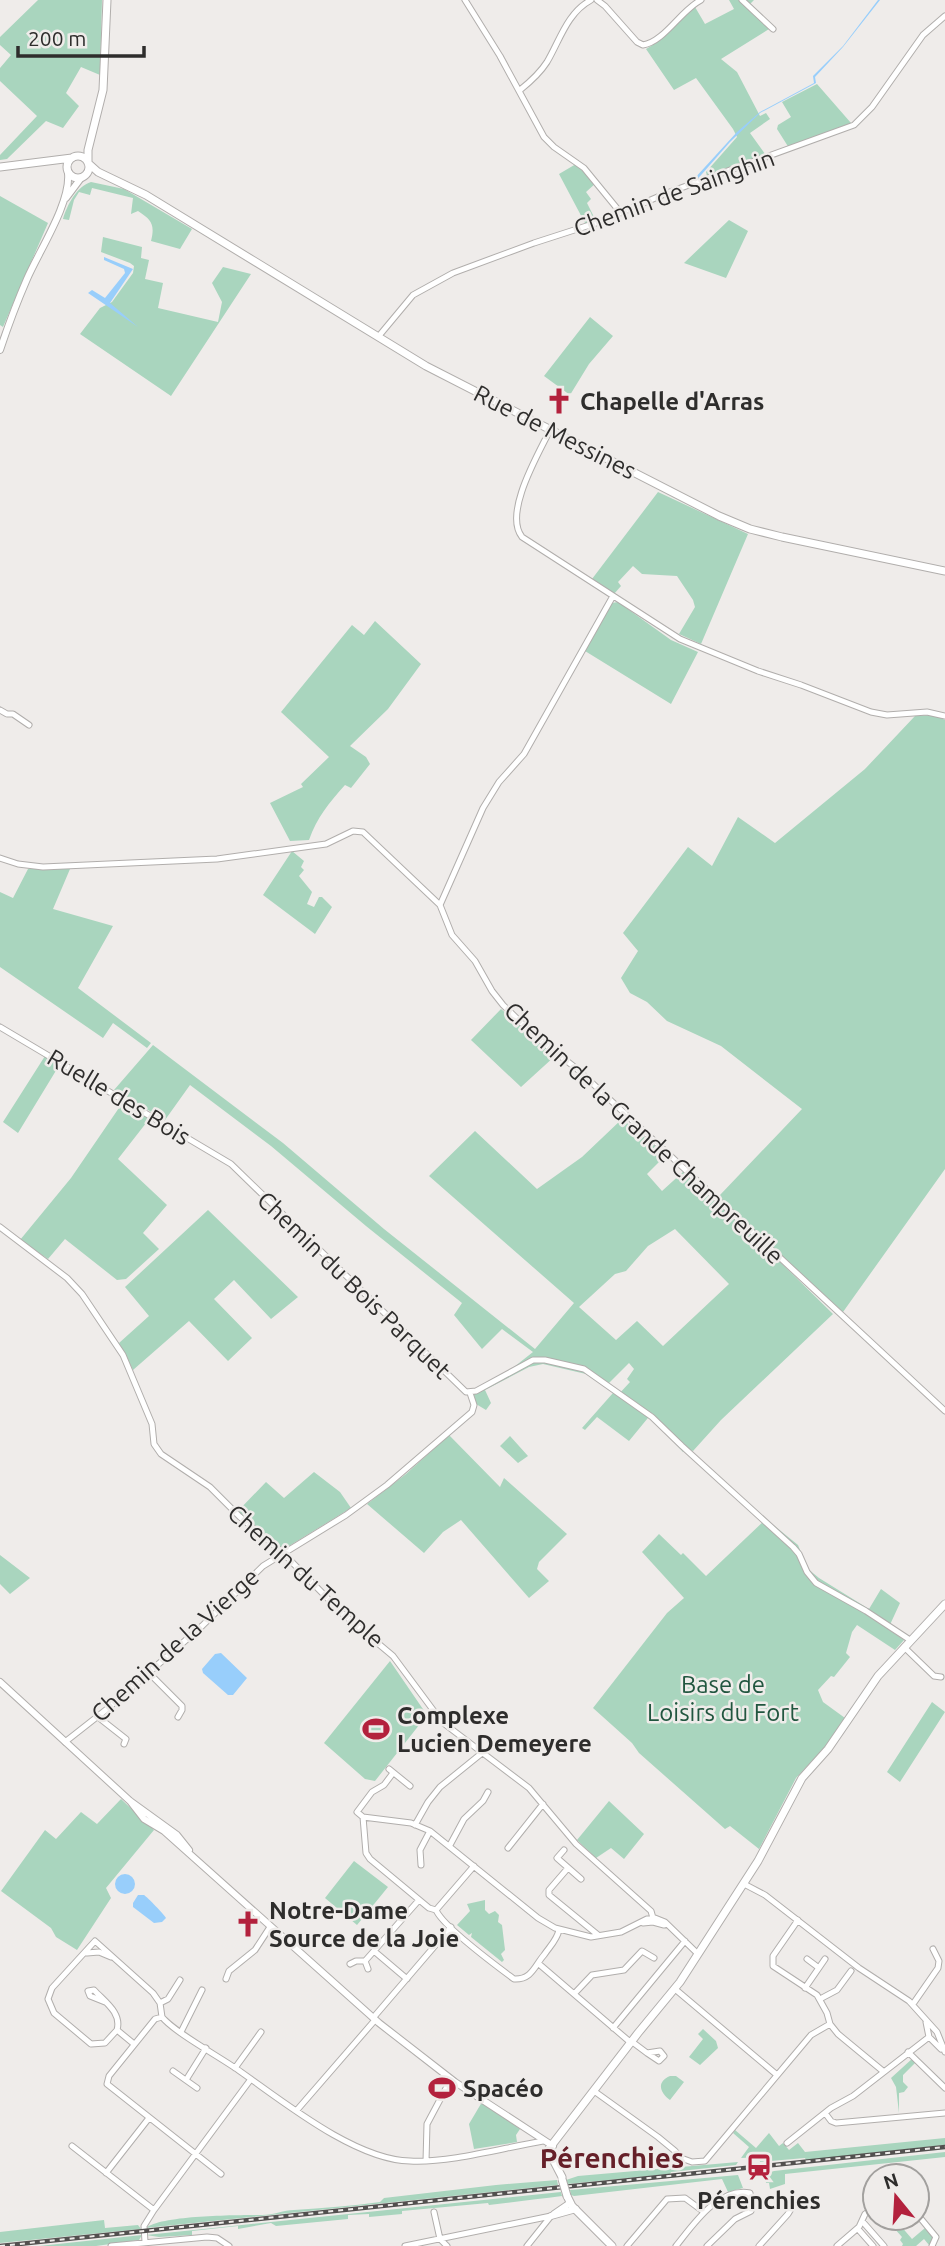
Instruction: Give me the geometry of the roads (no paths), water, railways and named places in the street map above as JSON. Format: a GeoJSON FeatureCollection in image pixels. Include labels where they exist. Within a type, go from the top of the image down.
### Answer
{"type":"FeatureCollection","features":[{"type":"Feature","properties":{"kind":"main road"},"geometry":{"type":"LineString","coordinates":[[37,161],[54,163],[75,178],[83,178],[89,171],[88,163],[104,85],[107,0]]}},
{"type":"Feature","properties":{"kind":"main road"},"geometry":{"type":"LineString","coordinates":[[68,172],[67,163],[83,148],[95,125]]}},
{"type":"Feature","properties":{"kind":"main road"},"geometry":{"type":"LineString","coordinates":[[0,167],[73,157],[82,157],[88,163]]}},
{"type":"Feature","properties":{"kind":"main road","name":"Rue de Messines"},"geometry":{"type":"LineString","coordinates":[[88,163],[426,366],[714,513],[745,527],[792,540],[945,571]]}},
{"type":"Feature","properties":{"kind":"main road","name":"Rue de Messines"},"geometry":{"type":"LineString","coordinates":[[83,178],[120,182]]}},
{"type":"Feature","properties":{"kind":"main road"},"geometry":{"type":"LineString","coordinates":[[924,1625],[945,1597]]}},
{"type":"Feature","properties":{"kind":"main road"},"geometry":{"type":"LineString","coordinates":[[612,2246],[571,2203],[550,2148],[675,1989],[763,1853],[802,1778],[828,1749],[878,1676],[945,1604]]}},
{"type":"Feature","properties":{"kind":"street"},"geometry":{"type":"LineString","coordinates":[[465,0],[520,90],[546,139],[584,168],[620,212]]}},
{"type":"Feature","properties":{"kind":"street"},"geometry":{"type":"LineString","coordinates":[[520,90],[544,66],[569,20],[591,0]]}},
{"type":"Feature","properties":{"kind":"street"},"geometry":{"type":"LineString","coordinates":[[597,0],[636,42],[643,45],[654,42],[690,7],[701,0]]}},
{"type":"Feature","properties":{"kind":"street"},"geometry":{"type":"LineString","coordinates":[[742,0],[773,29]]}},
{"type":"Feature","properties":{"kind":"street","name":"Chemin de Sainghin"},"geometry":{"type":"LineString","coordinates":[[379,337],[409,299],[430,284],[482,261],[598,222],[853,125],[869,112],[923,35],[945,16]]}},
{"type":"Feature","properties":{"kind":"street"},"geometry":{"type":"LineString","coordinates":[[0,350],[25,283],[60,209],[68,183],[68,172]]}},
{"type":"Feature","properties":{"kind":"street"},"geometry":{"type":"LineString","coordinates":[[60,209],[83,178]]}},
{"type":"Feature","properties":{"kind":"street"},"geometry":{"type":"LineString","coordinates":[[550,430],[522,490],[516,521],[522,537],[675,637],[758,671],[876,713],[894,715],[927,712],[945,716]]}},
{"type":"Feature","properties":{"kind":"street"},"geometry":{"type":"LineString","coordinates":[[440,905],[481,812],[499,782],[524,754],[613,596]]}},
{"type":"Feature","properties":{"kind":"street"},"geometry":{"type":"LineString","coordinates":[[0,710],[13,714],[29,725]]}},
{"type":"Feature","properties":{"kind":"street","name":"Chemin de la Grande Champreuille"},"geometry":{"type":"LineString","coordinates":[[0,858],[18,864],[43,867],[200,860],[331,842],[353,831],[361,831],[380,845],[440,905],[452,935],[475,961],[494,994],[513,1016],[577,1069],[945,1411]]}},
{"type":"Feature","properties":{"kind":"street","name":"Ruelle des Bois"},"geometry":{"type":"LineString","coordinates":[[0,1027],[131,1103],[236,1169]]}},
{"type":"Feature","properties":{"kind":"street","name":"Chemin du Bois Parquet"},"geometry":{"type":"LineString","coordinates":[[236,1169],[456,1384],[471,1393],[533,1360],[584,1369],[655,1419],[681,1446],[796,1549],[807,1572],[816,1583],[910,1640]]}},
{"type":"Feature","properties":{"kind":"street","name":"Chemin du Temple"},"geometry":{"type":"LineString","coordinates":[[0,1227],[72,1282],[116,1342],[149,1418],[153,1441],[159,1451],[214,1490],[240,1517],[283,1553],[343,1614],[393,1656],[442,1722],[517,1778],[579,1847],[645,1906],[651,1919]]}},
{"type":"Feature","properties":{"kind":"street","name":"Chemin de la Vierge"},"geometry":{"type":"LineString","coordinates":[[65,1742],[98,1717],[225,1605],[262,1566],[352,1510],[423,1456],[472,1412],[474,1405],[471,1393]]}},
{"type":"Feature","properties":{"kind":"street"},"geometry":{"type":"LineString","coordinates":[[904,1647],[933,1674],[942,1677]]}},
{"type":"Feature","properties":{"kind":"street"},"geometry":{"type":"LineString","coordinates":[[148,1672],[182,1706],[178,1717]]}},
{"type":"Feature","properties":{"kind":"street"},"geometry":{"type":"LineString","coordinates":[[0,1682],[130,1801],[144,1819],[159,1827],[374,2019],[451,2079],[550,2148]]}},
{"type":"Feature","properties":{"kind":"street"},"geometry":{"type":"LineString","coordinates":[[98,1717],[126,1739],[124,1744]]}},
{"type":"Feature","properties":{"kind":"street"},"geometry":{"type":"LineString","coordinates":[[415,1825],[440,1787],[482,1753]]}},
{"type":"Feature","properties":{"kind":"street"},"geometry":{"type":"LineString","coordinates":[[410,1786],[391,1771],[382,1787],[372,1792],[357,1812],[363,1817],[415,1825],[430,1831],[538,1918],[559,1930],[587,1937],[601,1936],[621,1932],[651,1919],[663,1921],[698,1954]]}},
{"type":"Feature","properties":{"kind":"street"},"geometry":{"type":"LineString","coordinates":[[450,1845],[464,1819],[485,1799],[488,1792]]}},
{"type":"Feature","properties":{"kind":"street"},"geometry":{"type":"LineString","coordinates":[[508,1848],[543,1804]]}},
{"type":"Feature","properties":{"kind":"street"},"geometry":{"type":"LineString","coordinates":[[363,1817],[368,1857],[419,1900],[436,1910],[451,1927],[513,1979],[522,1979],[539,1965],[540,1959],[557,1938],[559,1930]]}},
{"type":"Feature","properties":{"kind":"street"},"geometry":{"type":"LineString","coordinates":[[421,1865],[420,1850],[430,1831]]}},
{"type":"Feature","properties":{"kind":"street"},"geometry":{"type":"LineString","coordinates":[[564,1850],[556,1858],[581,1879]]}},
{"type":"Feature","properties":{"kind":"street"},"geometry":{"type":"LineString","coordinates":[[436,1910],[474,1866]]}},
{"type":"Feature","properties":{"kind":"street"},"geometry":{"type":"LineString","coordinates":[[568,1868],[548,1894],[577,1922],[601,1936]]}},
{"type":"Feature","properties":{"kind":"street"},"geometry":{"type":"LineString","coordinates":[[744,1884],[762,1892],[859,1968],[913,2004],[922,2013],[945,2052],[943,2045]]}},
{"type":"Feature","properties":{"kind":"street"},"geometry":{"type":"LineString","coordinates":[[365,1962],[419,1900]]}},
{"type":"Feature","properties":{"kind":"street"},"geometry":{"type":"LineString","coordinates":[[798,1920],[773,1956],[772,1962],[776,1970],[814,1993],[820,1999],[830,2024],[884,2072]]}},
{"type":"Feature","properties":{"kind":"street"},"geometry":{"type":"LineString","coordinates":[[571,1934],[577,1922]]}},
{"type":"Feature","properties":{"kind":"street"},"geometry":{"type":"LineString","coordinates":[[226,1979],[232,1967],[255,1950],[270,1927]]}},
{"type":"Feature","properties":{"kind":"street"},"geometry":{"type":"LineString","coordinates":[[297,2110],[451,1927]]}},
{"type":"Feature","properties":{"kind":"street"},"geometry":{"type":"LineString","coordinates":[[105,2002],[117,2015],[117,2031],[105,2043],[91,2044],[54,2013],[48,1999],[50,1990],[74,1962],[85,1954],[93,1938],[153,1993],[160,2003],[162,2017],[181,2032],[348,2143],[370,2154],[397,2160],[426,2161],[543,2141]]}},
{"type":"Feature","properties":{"kind":"street"},"geometry":{"type":"LineString","coordinates":[[613,2028],[685,1941]]}},
{"type":"Feature","properties":{"kind":"street"},"geometry":{"type":"LineString","coordinates":[[913,2004],[938,1968],[939,1961],[933,1949]]}},
{"type":"Feature","properties":{"kind":"street"},"geometry":{"type":"LineString","coordinates":[[574,1994],[592,1975],[624,1970],[642,1950],[654,1958]]}},
{"type":"Feature","properties":{"kind":"street"},"geometry":{"type":"LineString","coordinates":[[374,1951],[407,1979]]}},
{"type":"Feature","properties":{"kind":"street"},"geometry":{"type":"LineString","coordinates":[[85,1954],[99,1952],[117,1961]]}},
{"type":"Feature","properties":{"kind":"street"},"geometry":{"type":"LineString","coordinates":[[807,1959],[819,1968]]}},
{"type":"Feature","properties":{"kind":"street"},"geometry":{"type":"LineString","coordinates":[[805,1988],[825,1959]]}},
{"type":"Feature","properties":{"kind":"street"},"geometry":{"type":"LineString","coordinates":[[350,1964],[365,1962]]}},
{"type":"Feature","properties":{"kind":"street"},"geometry":{"type":"LineString","coordinates":[[365,1962],[368,1969]]}},
{"type":"Feature","properties":{"kind":"street"},"geometry":{"type":"LineString","coordinates":[[539,1965],[647,2053]]}},
{"type":"Feature","properties":{"kind":"street"},"geometry":{"type":"LineString","coordinates":[[820,1999],[837,1990],[851,1971]]}},
{"type":"Feature","properties":{"kind":"street"},"geometry":{"type":"LineString","coordinates":[[160,2003],[168,1999],[180,1980]]}},
{"type":"Feature","properties":{"kind":"street"},"geometry":{"type":"LineString","coordinates":[[675,1989],[777,2075]]}},
{"type":"Feature","properties":{"kind":"street"},"geometry":{"type":"LineString","coordinates":[[181,2032],[202,1990]]}},
{"type":"Feature","properties":{"kind":"street"},"geometry":{"type":"LineString","coordinates":[[162,2017],[152,2022],[108,2077],[107,2083],[111,2089],[221,2174]]}},
{"type":"Feature","properties":{"kind":"street"},"geometry":{"type":"LineString","coordinates":[[594,2091],[674,2149],[680,2157],[689,2162],[705,2161],[813,2033],[830,2024]]}},
{"type":"Feature","properties":{"kind":"street"},"geometry":{"type":"LineString","coordinates":[[117,2031],[134,2044]]}},
{"type":"Feature","properties":{"kind":"street"},"geometry":{"type":"LineString","coordinates":[[234,2067],[261,2032]]}},
{"type":"Feature","properties":{"kind":"street"},"geometry":{"type":"LineString","coordinates":[[787,2143],[933,2035]]}},
{"type":"Feature","properties":{"kind":"street"},"geometry":{"type":"LineString","coordinates":[[186,2080],[206,2049]]}},
{"type":"Feature","properties":{"kind":"street"},"geometry":{"type":"LineString","coordinates":[[908,2052],[945,2088]]}},
{"type":"Feature","properties":{"kind":"street"},"geometry":{"type":"LineString","coordinates":[[173,2071],[197,2088]]}},
{"type":"Feature","properties":{"kind":"street"},"geometry":{"type":"LineString","coordinates":[[145,2242],[144,2226],[154,2210],[251,2079]]}},
{"type":"Feature","properties":{"kind":"street"},"geometry":{"type":"LineString","coordinates":[[426,2161],[426,2124],[451,2079]]}},
{"type":"Feature","properties":{"kind":"street"},"geometry":{"type":"LineString","coordinates":[[825,2113],[836,2123],[945,2113]]}},
{"type":"Feature","properties":{"kind":"street"},"geometry":{"type":"LineString","coordinates":[[107,2173],[149,2118]]}},
{"type":"Feature","properties":{"kind":"street"},"geometry":{"type":"LineString","coordinates":[[72,2146],[154,2210]]}},
{"type":"Feature","properties":{"kind":"street"},"geometry":{"type":"LineString","coordinates":[[676,2246],[704,2212],[715,2203],[733,2195],[750,2193],[753,2207],[751,2211],[735,2219],[707,2246]]}},
{"type":"Feature","properties":{"kind":"street"},"geometry":{"type":"LineString","coordinates":[[627,2246],[667,2199],[685,2198],[704,2212]]}},
{"type":"Feature","properties":{"kind":"street"},"geometry":{"type":"LineString","coordinates":[[527,2246],[551,2216],[571,2203]]}},
{"type":"Feature","properties":{"kind":"street"},"geometry":{"type":"LineString","coordinates":[[759,2246],[794,2204]]}},
{"type":"Feature","properties":{"kind":"street"},"geometry":{"type":"LineString","coordinates":[[434,2212],[440,2239],[447,2246]]}},
{"type":"Feature","properties":{"kind":"street"},"geometry":{"type":"LineString","coordinates":[[405,2246],[551,2216]]}},
{"type":"Feature","properties":{"kind":"street"},"geometry":{"type":"LineString","coordinates":[[837,2246],[858,2229],[861,2223]]}},
{"type":"Feature","properties":{"kind":"street"},"geometry":{"type":"LineString","coordinates":[[858,2229],[873,2246]]}},
{"type":"Feature","properties":{"kind":"street"},"geometry":{"type":"LineString","coordinates":[[931,2231],[936,2237],[932,2246]]}},
{"type":"Feature","properties":{"kind":"street"},"geometry":{"type":"LineString","coordinates":[[872,2232],[884,2246]]}},
{"type":"Feature","properties":{"kind":"street"},"geometry":{"type":"LineString","coordinates":[[203,2246],[207,2237]]}},
{"type":"Feature","properties":{"kind":"street"},"geometry":{"type":"LineString","coordinates":[[111,2246],[207,2237],[217,2238],[229,2246]]}},
{"type":"Feature","properties":{"kind":"street"},"geometry":{"type":"LineString","coordinates":[[189,2246],[192,2238]]}},
{"type":"Feature","properties":{"kind":"water"},"geometry":{"type":"Polygon","coordinates":[[[878,0],[843,47],[815,77],[816,83],[760,113],[695,182],[694,179],[737,132],[760,112],[814,83],[813,76],[843,46],[878,0]]]}},
{"type":"Feature","properties":{"kind":"water"},"geometry":{"type":"Polygon","coordinates":[[[104,257],[133,269],[110,303],[138,327],[88,293],[92,290],[105,298],[125,273],[124,269],[104,260],[104,257]]]}},
{"type":"Feature","properties":{"kind":"water"},"geometry":{"type":"Polygon","coordinates":[[[221,1653],[247,1678],[233,1695],[228,1695],[203,1673],[202,1669],[215,1654],[221,1653]]]}},
{"type":"Feature","properties":{"kind":"water"},"geometry":{"type":"Polygon","coordinates":[[[121,1874],[129,1874],[135,1884],[129,1894],[121,1894],[115,1888],[115,1880],[121,1874]]]}},
{"type":"Feature","properties":{"kind":"water"},"geometry":{"type":"Polygon","coordinates":[[[138,1895],[146,1896],[166,1918],[162,1922],[154,1923],[133,1907],[138,1895]]]}},
{"type":"Feature","properties":{"kind":"railway"},"geometry":{"type":"LineString","coordinates":[[0,2246],[945,2147]]}},
{"type":"Feature","properties":{"kind":"place","name":"Chapelle d'Arras"},"geometry":{"type":"Point","coordinates":[559,401]}},
{"type":"Feature","properties":{"kind":"place","name":"Complexe Lucien Demeyere"},"geometry":{"type":"Point","coordinates":[376,1729]}},
{"type":"Feature","properties":{"kind":"place","name":"Notre-Dame Source de la Joie"},"geometry":{"type":"Point","coordinates":[248,1924]}},
{"type":"Feature","properties":{"kind":"place","name":"Spacéo"},"geometry":{"type":"Point","coordinates":[442,2088]}},
{"type":"Feature","properties":{"kind":"place","name":"Pérenchies"},"geometry":{"type":"Point","coordinates":[759,2167]}},
{"type":"Feature","properties":{"kind":"district","name":"Pérenchies"},"geometry":{"type":"Point","coordinates":[612,2157]}},
{"type":"Feature","properties":{"kind":"park label","name":"Base de Loisirs du Fort"},"geometry":{"type":"Point","coordinates":[723,1698]}}]}
